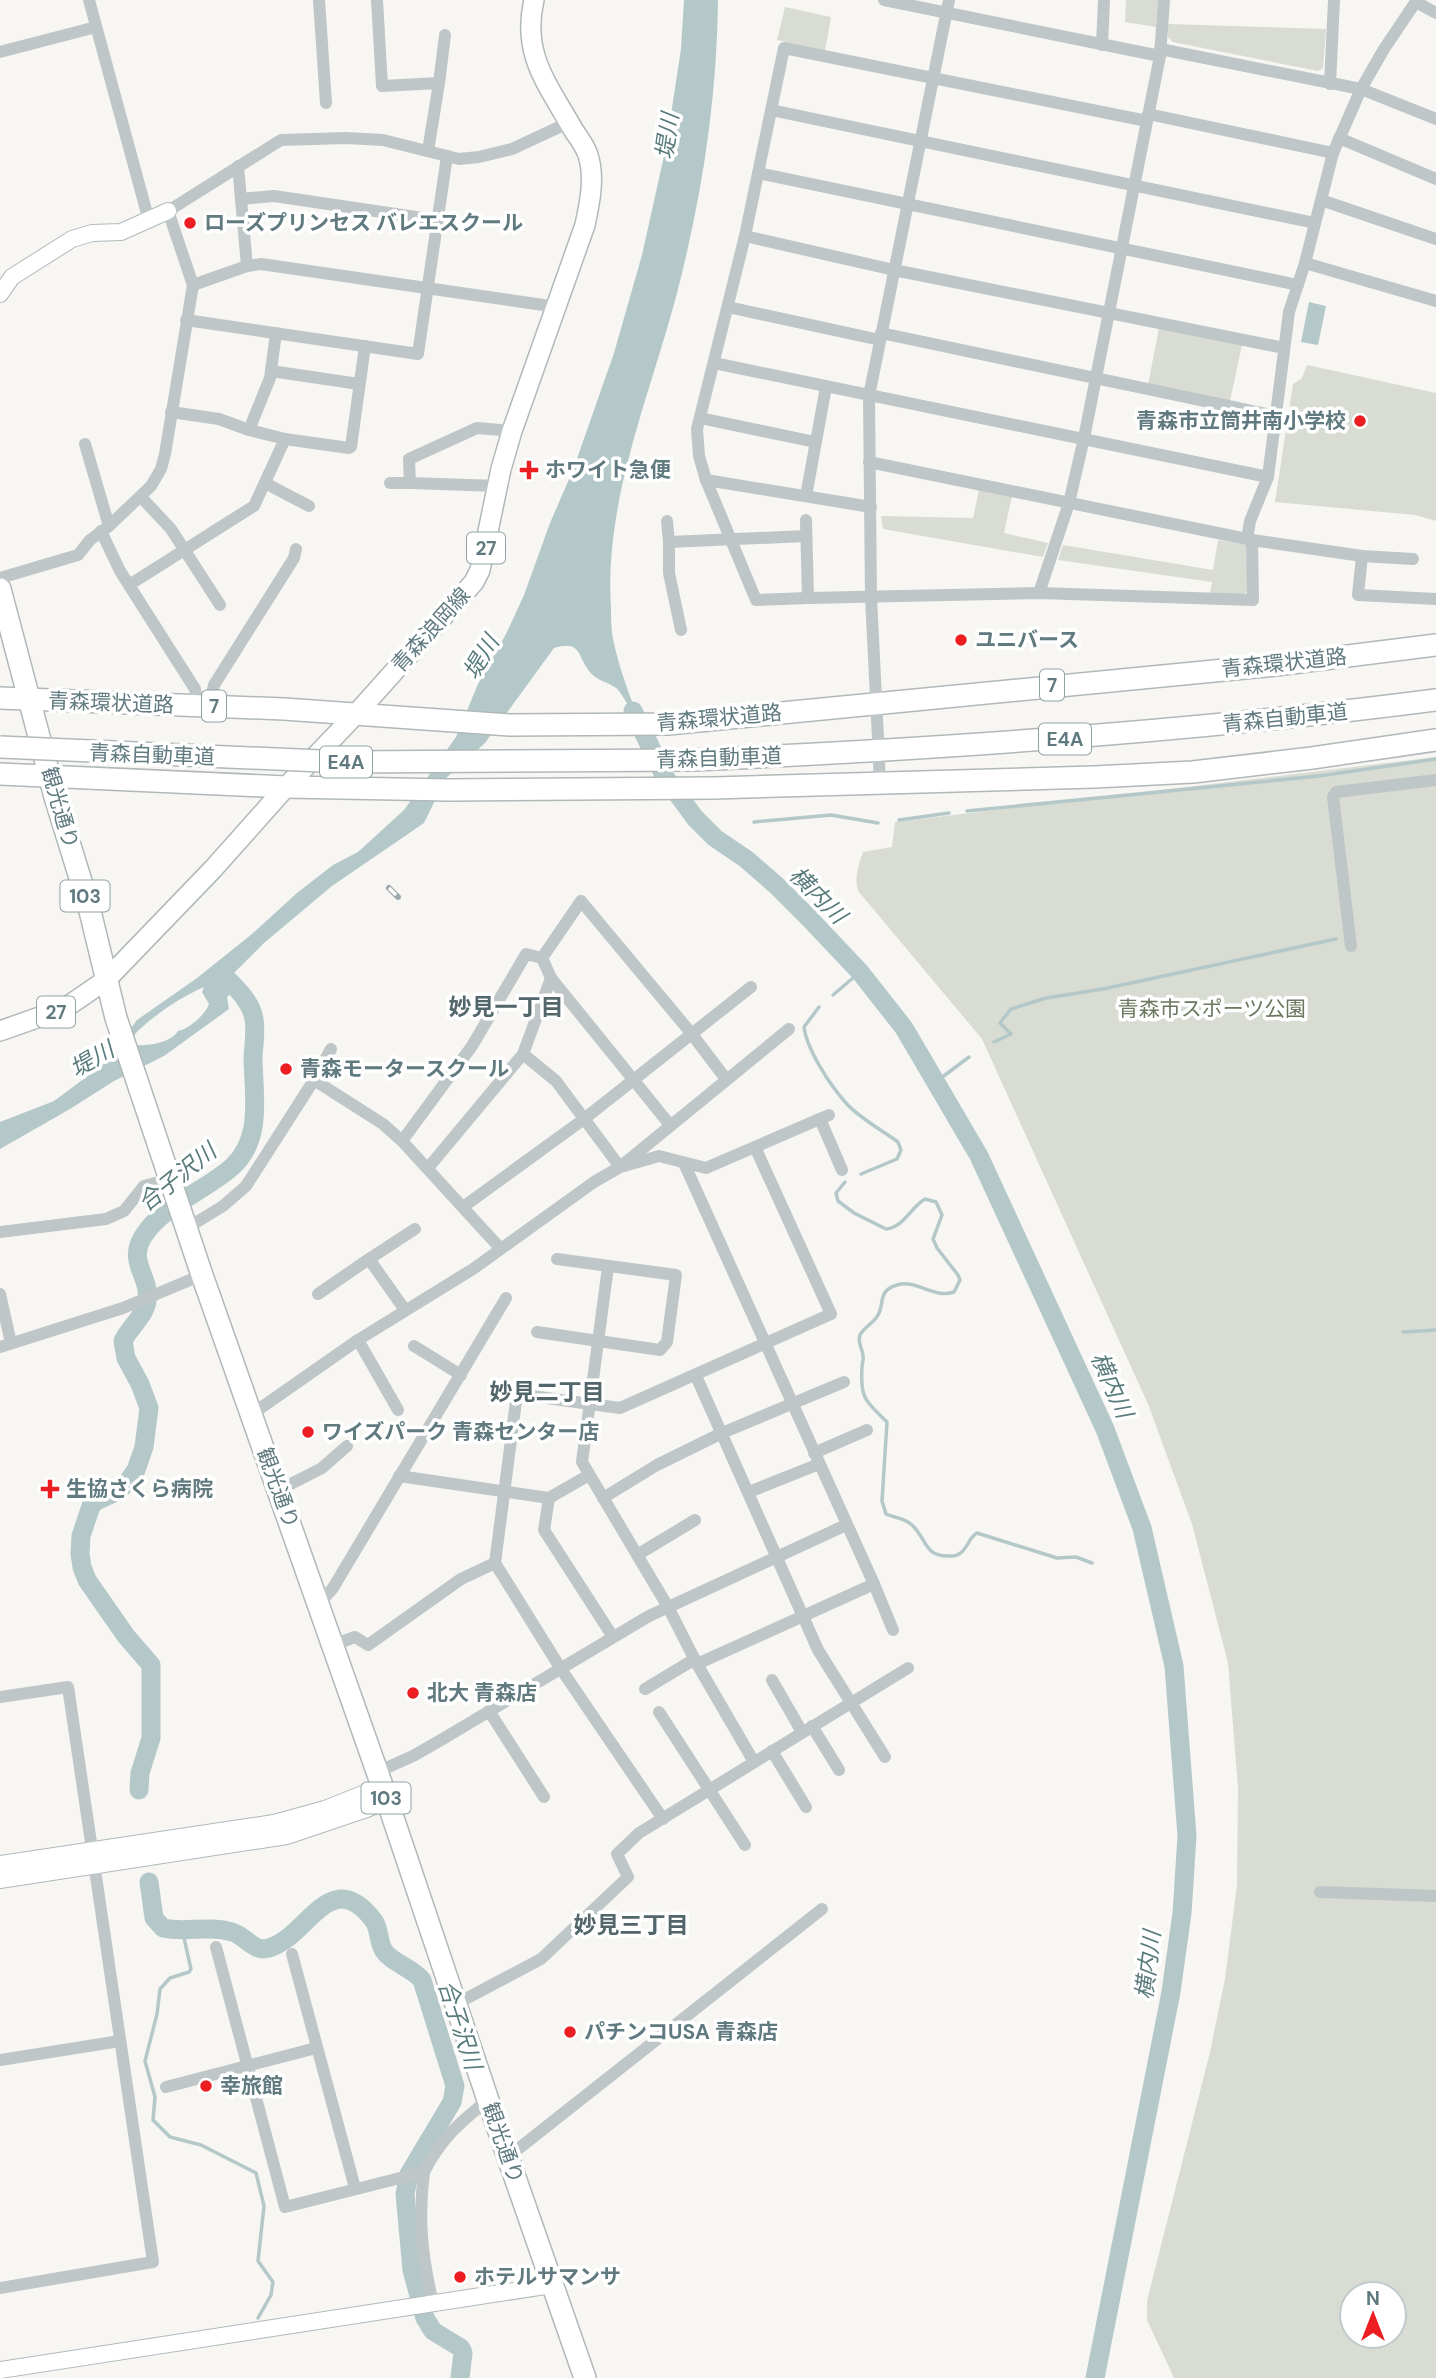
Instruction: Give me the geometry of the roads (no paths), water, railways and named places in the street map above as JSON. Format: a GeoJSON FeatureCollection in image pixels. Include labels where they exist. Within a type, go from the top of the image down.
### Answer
{"type":"FeatureCollection","features":[{"type":"Feature","properties":{"kind":"highway","name":"観光通り"},"geometry":{"type":"LineString","coordinates":[[0,589],[5,619],[89,906],[116,1018],[202,1275],[385,1794],[585,2378]]}},
{"type":"Feature","properties":{"kind":"highway","name":"青森環状道路"},"geometry":{"type":"LineString","coordinates":[[0,698],[357,713],[510,724],[668,723],[1276,665],[1436,645]]}},
{"type":"Feature","properties":{"kind":"highway","name":"青森自動車道"},"geometry":{"type":"LineString","coordinates":[[0,747],[103,754],[344,762],[692,760],[1052,740],[1257,721],[1436,700]]}},
{"type":"Feature","properties":{"kind":"highway"},"geometry":{"type":"LineString","coordinates":[[0,774],[286,787],[714,789],[879,773],[1094,777],[1193,772],[1436,740]]}},
{"type":"Feature","properties":{"kind":"main road","name":"青森浪岡線"},"geometry":{"type":"LineString","coordinates":[[0,1031],[65,1008],[106,981],[357,713],[474,582],[480,570],[512,431],[585,225],[590,199],[591,172],[587,154],[548,89],[534,57],[530,23],[534,0]]}},
{"type":"Feature","properties":{"kind":"street"},"geometry":{"type":"LineString","coordinates":[[89,0],[149,221]]}},
{"type":"Feature","properties":{"kind":"street"},"geometry":{"type":"LineString","coordinates":[[377,0],[382,86],[439,83]]}},
{"type":"Feature","properties":{"kind":"street"},"geometry":{"type":"LineString","coordinates":[[884,0],[1102,45],[1361,89],[1436,119]]}},
{"type":"Feature","properties":{"kind":"street"},"geometry":{"type":"LineString","coordinates":[[878,739],[871,597],[869,396],[949,0]]}},
{"type":"Feature","properties":{"kind":"street"},"geometry":{"type":"LineString","coordinates":[[1102,45],[1104,0]]}},
{"type":"Feature","properties":{"kind":"street"},"geometry":{"type":"LineString","coordinates":[[1039,593],[1069,503],[1084,438],[1160,53],[1164,0]]}},
{"type":"Feature","properties":{"kind":"street"},"geometry":{"type":"LineString","coordinates":[[1330,84],[1334,0]]}},
{"type":"Feature","properties":{"kind":"street"},"geometry":{"type":"LineString","coordinates":[[322,1],[326,103]]}},
{"type":"Feature","properties":{"kind":"street"},"geometry":{"type":"LineString","coordinates":[[1333,153],[783,48],[745,236],[697,436],[706,480],[756,600],[1039,593],[1253,600],[1250,521],[1268,477],[1289,312],[1305,263],[1333,153],[1361,89],[1417,1],[1436,13]]}},
{"type":"Feature","properties":{"kind":"street"},"geometry":{"type":"LineString","coordinates":[[0,52],[96,27]]}},
{"type":"Feature","properties":{"kind":"street"},"geometry":{"type":"LineString","coordinates":[[428,151],[445,35]]}},
{"type":"Feature","properties":{"kind":"street"},"geometry":{"type":"LineString","coordinates":[[772,110],[1315,223]]}},
{"type":"Feature","properties":{"kind":"street"},"geometry":{"type":"LineString","coordinates":[[0,294],[12,277],[72,239],[92,233],[121,232],[149,221],[281,141],[359,138],[458,159],[512,149],[569,122]]}},
{"type":"Feature","properties":{"kind":"street"},"geometry":{"type":"LineString","coordinates":[[1339,138],[1436,179]]}},
{"type":"Feature","properties":{"kind":"street"},"geometry":{"type":"LineString","coordinates":[[186,320],[418,354],[447,156]]}},
{"type":"Feature","properties":{"kind":"street"},"geometry":{"type":"LineString","coordinates":[[238,166],[247,266]]}},
{"type":"Feature","properties":{"kind":"street"},"geometry":{"type":"LineString","coordinates":[[758,173],[1298,285]]}},
{"type":"Feature","properties":{"kind":"street"},"geometry":{"type":"LineString","coordinates":[[241,199],[274,196],[436,220]]}},
{"type":"Feature","properties":{"kind":"street"},"geometry":{"type":"LineString","coordinates":[[1321,200],[1436,239]]}},
{"type":"Feature","properties":{"kind":"street"},"geometry":{"type":"LineString","coordinates":[[0,578],[78,555],[90,540],[141,497],[162,469],[193,285],[168,211]]}},
{"type":"Feature","properties":{"kind":"street"},"geometry":{"type":"LineString","coordinates":[[745,236],[894,270],[1284,348]]}},
{"type":"Feature","properties":{"kind":"street"},"geometry":{"type":"LineString","coordinates":[[1305,263],[1436,301]]}},
{"type":"Feature","properties":{"kind":"street"},"geometry":{"type":"LineString","coordinates":[[193,285],[247,266],[277,266],[557,307]]}},
{"type":"Feature","properties":{"kind":"street"},"geometry":{"type":"LineString","coordinates":[[728,307],[1276,416]]}},
{"type":"Feature","properties":{"kind":"street"},"geometry":{"type":"LineString","coordinates":[[249,430],[268,385],[276,333]]}},
{"type":"Feature","properties":{"kind":"street"},"geometry":{"type":"LineString","coordinates":[[171,412],[219,419],[285,439],[349,449],[365,346]]}},
{"type":"Feature","properties":{"kind":"street"},"geometry":{"type":"LineString","coordinates":[[714,363],[1268,477]]}},
{"type":"Feature","properties":{"kind":"street"},"geometry":{"type":"LineString","coordinates":[[271,371],[359,384]]}},
{"type":"Feature","properties":{"kind":"street"},"geometry":{"type":"LineString","coordinates":[[806,496],[826,387]]}},
{"type":"Feature","properties":{"kind":"street"},"geometry":{"type":"LineString","coordinates":[[700,418],[815,442]]}},
{"type":"Feature","properties":{"kind":"street"},"geometry":{"type":"LineString","coordinates":[[410,483],[409,459],[477,428],[512,431]]}},
{"type":"Feature","properties":{"kind":"street"},"geometry":{"type":"LineString","coordinates":[[129,585],[254,506],[285,439]]}},
{"type":"Feature","properties":{"kind":"street"},"geometry":{"type":"LineString","coordinates":[[85,444],[112,557],[203,706]]}},
{"type":"Feature","properties":{"kind":"street"},"geometry":{"type":"LineString","coordinates":[[869,462],[1249,540],[1363,556],[1413,559]]}},
{"type":"Feature","properties":{"kind":"street"},"geometry":{"type":"LineString","coordinates":[[706,480],[871,507]]}},
{"type":"Feature","properties":{"kind":"street"},"geometry":{"type":"LineString","coordinates":[[265,483],[309,506]]}},
{"type":"Feature","properties":{"kind":"street"},"geometry":{"type":"LineString","coordinates":[[390,483],[498,486]]}},
{"type":"Feature","properties":{"kind":"street"},"geometry":{"type":"LineString","coordinates":[[141,497],[171,529],[220,605]]}},
{"type":"Feature","properties":{"kind":"street"},"geometry":{"type":"LineString","coordinates":[[806,520],[807,598]]}},
{"type":"Feature","properties":{"kind":"street"},"geometry":{"type":"LineString","coordinates":[[667,521],[669,573],[681,630]]}},
{"type":"Feature","properties":{"kind":"street"},"geometry":{"type":"LineString","coordinates":[[669,541],[806,536]]}},
{"type":"Feature","properties":{"kind":"street"},"geometry":{"type":"LineString","coordinates":[[203,706],[294,558],[296,549]]}},
{"type":"Feature","properties":{"kind":"street"},"geometry":{"type":"LineString","coordinates":[[1363,556],[1358,596],[1436,599]]}},
{"type":"Feature","properties":{"kind":"street"},"geometry":{"type":"LineString","coordinates":[[1351,946],[1332,797],[1336,792],[1436,780]]}},
{"type":"Feature","properties":{"kind":"street"},"geometry":{"type":"LineString","coordinates":[[542,958],[581,901],[691,1032],[726,1079]]}},
{"type":"Feature","properties":{"kind":"street"},"geometry":{"type":"LineString","coordinates":[[402,1141],[472,1046],[526,954],[542,958]]}},
{"type":"Feature","properties":{"kind":"street"},"geometry":{"type":"LineString","coordinates":[[542,958],[551,978],[670,1125]]}},
{"type":"Feature","properties":{"kind":"street"},"geometry":{"type":"LineString","coordinates":[[428,1168],[523,1054],[551,978]]}},
{"type":"Feature","properties":{"kind":"street"},"geometry":{"type":"LineString","coordinates":[[463,1208],[584,1119],[751,987]]}},
{"type":"Feature","properties":{"kind":"street"},"geometry":{"type":"LineString","coordinates":[[252,1414],[358,1340],[473,1269],[594,1182],[620,1167],[789,1029]]}},
{"type":"Feature","properties":{"kind":"street"},"geometry":{"type":"LineString","coordinates":[[186,1224],[223,1206],[246,1186],[331,1049]]}},
{"type":"Feature","properties":{"kind":"street"},"geometry":{"type":"LineString","coordinates":[[523,1054],[556,1081],[620,1167]]}},
{"type":"Feature","properties":{"kind":"street"},"geometry":{"type":"LineString","coordinates":[[314,1080],[383,1124],[402,1141],[500,1248]]}},
{"type":"Feature","properties":{"kind":"street"},"geometry":{"type":"LineString","coordinates":[[620,1167],[659,1156],[706,1168],[825,1117],[842,1170]]}},
{"type":"Feature","properties":{"kind":"street"},"geometry":{"type":"LineString","coordinates":[[663,1819],[561,1669],[495,1563],[503,1489],[517,1394],[621,1408],[831,1314],[755,1147]]}},
{"type":"Feature","properties":{"kind":"street"},"geometry":{"type":"LineString","coordinates":[[684,1163],[893,1630]]}},
{"type":"Feature","properties":{"kind":"street"},"geometry":{"type":"LineString","coordinates":[[0,1232],[106,1219],[124,1211],[144,1186],[171,1181]]}},
{"type":"Feature","properties":{"kind":"street"},"geometry":{"type":"LineString","coordinates":[[318,1294],[415,1229]]}},
{"type":"Feature","properties":{"kind":"street"},"geometry":{"type":"LineString","coordinates":[[369,1259],[405,1310]]}},
{"type":"Feature","properties":{"kind":"street"},"geometry":{"type":"LineString","coordinates":[[537,1332],[660,1350],[667,1342],[676,1275],[557,1259]]}},
{"type":"Feature","properties":{"kind":"street"},"geometry":{"type":"LineString","coordinates":[[608,1267],[582,1462],[668,1607],[696,1662],[754,1762]]}},
{"type":"Feature","properties":{"kind":"street"},"geometry":{"type":"LineString","coordinates":[[0,1294],[6,1345],[123,1308],[202,1275]]}},
{"type":"Feature","properties":{"kind":"street"},"geometry":{"type":"LineString","coordinates":[[319,1604],[333,1588],[506,1298]]}},
{"type":"Feature","properties":{"kind":"street"},"geometry":{"type":"LineString","coordinates":[[358,1340],[398,1410]]}},
{"type":"Feature","properties":{"kind":"street"},"geometry":{"type":"LineString","coordinates":[[414,1346],[461,1375]]}},
{"type":"Feature","properties":{"kind":"street"},"geometry":{"type":"LineString","coordinates":[[695,1376],[749,1492],[802,1618],[818,1650],[885,1757]]}},
{"type":"Feature","properties":{"kind":"street"},"geometry":{"type":"LineString","coordinates":[[603,1498],[657,1465],[722,1433],[844,1382]]}},
{"type":"Feature","properties":{"kind":"street"},"geometry":{"type":"LineString","coordinates":[[749,1492],[867,1430]]}},
{"type":"Feature","properties":{"kind":"street"},"geometry":{"type":"LineString","coordinates":[[279,1490],[321,1468],[347,1446]]}},
{"type":"Feature","properties":{"kind":"street"},"geometry":{"type":"LineString","coordinates":[[399,1476],[549,1497],[589,1475]]}},
{"type":"Feature","properties":{"kind":"street"},"geometry":{"type":"LineString","coordinates":[[549,1497],[544,1530],[613,1637]]}},
{"type":"Feature","properties":{"kind":"street"},"geometry":{"type":"LineString","coordinates":[[637,1555],[695,1520]]}},
{"type":"Feature","properties":{"kind":"street"},"geometry":{"type":"LineString","coordinates":[[377,1772],[413,1756],[668,1607],[846,1525]]}},
{"type":"Feature","properties":{"kind":"street"},"geometry":{"type":"LineString","coordinates":[[333,1645],[355,1637],[368,1645],[461,1579],[495,1563]]}},
{"type":"Feature","properties":{"kind":"street"},"geometry":{"type":"LineString","coordinates":[[645,1689],[696,1662],[802,1618],[874,1584]]}},
{"type":"Feature","properties":{"kind":"street"},"geometry":{"type":"LineString","coordinates":[[456,2004],[541,1959],[628,1877],[617,1854],[639,1833],[908,1668]]}},
{"type":"Feature","properties":{"kind":"street"},"geometry":{"type":"LineString","coordinates":[[772,1680],[839,1770]]}},
{"type":"Feature","properties":{"kind":"street"},"geometry":{"type":"LineString","coordinates":[[0,1697],[68,1687],[153,2262],[0,2288]]}},
{"type":"Feature","properties":{"kind":"street"},"geometry":{"type":"LineString","coordinates":[[489,1711],[544,1797]]}},
{"type":"Feature","properties":{"kind":"street"},"geometry":{"type":"LineString","coordinates":[[659,1712],[746,1845]]}},
{"type":"Feature","properties":{"kind":"street"},"geometry":{"type":"LineString","coordinates":[[772,1751],[806,1807]]}},
{"type":"Feature","properties":{"kind":"street"},"geometry":{"type":"LineString","coordinates":[[0,1864],[94,1858],[287,1836],[367,1809],[385,1794]]}},
{"type":"Feature","properties":{"kind":"street"},"geometry":{"type":"LineString","coordinates":[[0,1880],[94,1858]]}},
{"type":"Feature","properties":{"kind":"street"},"geometry":{"type":"LineString","coordinates":[[1320,1892],[1436,1896]]}},
{"type":"Feature","properties":{"kind":"street"},"geometry":{"type":"LineString","coordinates":[[508,2157],[822,1909]]}},
{"type":"Feature","properties":{"kind":"street"},"geometry":{"type":"LineString","coordinates":[[216,1947],[285,2207],[420,2172]]}},
{"type":"Feature","properties":{"kind":"street"},"geometry":{"type":"LineString","coordinates":[[292,1954],[355,2188]]}},
{"type":"Feature","properties":{"kind":"street"},"geometry":{"type":"LineString","coordinates":[[0,2060],[120,2041]]}},
{"type":"Feature","properties":{"kind":"street"},"geometry":{"type":"LineString","coordinates":[[166,2087],[316,2048]]}},
{"type":"Feature","properties":{"kind":"street"},"geometry":{"type":"LineString","coordinates":[[426,2304],[420,2172],[453,2127],[488,2100]]}},
{"type":"Feature","properties":{"kind":"street"},"geometry":{"type":"LineString","coordinates":[[0,2370],[552,2285]]}},
{"type":"Feature","properties":{"kind":"waterway","name":"横内川"},"geometry":{"type":"LineString","coordinates":[[633,711],[665,777],[695,818],[715,838],[746,859],[777,886],[808,917],[860,972],[904,1028],[979,1156],[1105,1429],[1142,1528],[1174,1666],[1187,1836],[1182,1913],[1171,1992],[1095,2378]]}},
{"type":"Feature","properties":{"kind":"waterway"},"geometry":{"type":"LineString","coordinates":[[967,811],[1319,776],[1436,759]]}},
{"type":"Feature","properties":{"kind":"waterway"},"geometry":{"type":"LineString","coordinates":[[899,820],[949,813]]}},
{"type":"Feature","properties":{"kind":"waterway"},"geometry":{"type":"LineString","coordinates":[[754,822],[831,815],[878,823]]}},
{"type":"Feature","properties":{"kind":"waterway","name":"横内川"},"geometry":{"type":"LineString","coordinates":[[700,823],[710,823]]}},
{"type":"Feature","properties":{"kind":"waterway"},"geometry":{"type":"LineString","coordinates":[[994,1042],[1011,1034],[1000,1023],[1011,1009],[1046,998],[1103,989],[1336,939]]}},
{"type":"Feature","properties":{"kind":"waterway","name":"合子沢川"},"geometry":{"type":"LineString","coordinates":[[139,1790],[140,1773],[151,1738],[151,1665],[126,1636],[87,1580],[80,1554],[81,1536],[91,1506],[127,1483],[136,1470],[144,1447],[149,1408],[126,1358],[123,1341],[143,1312],[147,1301],[146,1284],[138,1261],[139,1245],[144,1235],[162,1215],[232,1167],[249,1143],[253,1129],[254,1019],[245,999],[220,972]]}},
{"type":"Feature","properties":{"kind":"waterway"},"geometry":{"type":"LineString","coordinates":[[833,995],[860,972]]}},
{"type":"Feature","properties":{"kind":"waterway"},"geometry":{"type":"LineString","coordinates":[[819,1007],[804,1027],[820,1067],[846,1103],[898,1142],[901,1150],[897,1159],[861,1174]]}},
{"type":"Feature","properties":{"kind":"waterway"},"geometry":{"type":"LineString","coordinates":[[937,1081],[969,1057]]}},
{"type":"Feature","properties":{"kind":"waterway"},"geometry":{"type":"LineString","coordinates":[[845,1182],[836,1193],[838,1201],[854,1213],[886,1229],[898,1225],[925,1199],[936,1202],[942,1215],[933,1239],[960,1280],[954,1292],[946,1293],[904,1284],[891,1288],[884,1294],[876,1318],[860,1335],[863,1393],[869,1404],[887,1422],[882,1501],[886,1514],[909,1523],[930,1550],[940,1555],[959,1554],[977,1533],[1057,1558],[1076,1557],[1092,1563]]}},
{"type":"Feature","properties":{"kind":"waterway"},"geometry":{"type":"LineString","coordinates":[[1403,1332],[1436,1330]]}},
{"type":"Feature","properties":{"kind":"waterway","name":"合子沢川"},"geometry":{"type":"LineString","coordinates":[[149,1882],[154,1918],[163,1928],[223,1930],[237,1934],[254,1946],[264,1949],[283,1941],[332,1901],[345,1899],[358,1905],[374,1921],[387,1955],[422,1980],[455,2086],[452,2102],[409,2174],[405,2194],[412,2270],[425,2318],[433,2331],[461,2348],[463,2353],[460,2378]]}},
{"type":"Feature","properties":{"kind":"waterway"},"geometry":{"type":"LineString","coordinates":[[182,1929],[191,1969],[170,1978],[160,1989],[157,2014],[145,2061],[155,2097],[153,2120],[170,2137],[201,2145],[256,2173],[264,2206],[258,2261],[273,2282],[271,2295],[258,2318]]}},
{"type":"Feature","properties":{"kind":"railway"},"geometry":{"type":"LineString","coordinates":[[389,888],[398,897]]}},
{"type":"Feature","properties":{"kind":"place","name":"ローズプリンセス バレエスクール"},"geometry":{"type":"Point","coordinates":[190,223]}},
{"type":"Feature","properties":{"kind":"place","name":"青森市立筒井南小学校"},"geometry":{"type":"Point","coordinates":[1360,421]}},
{"type":"Feature","properties":{"kind":"place","name":"ホワイト急便"},"geometry":{"type":"Point","coordinates":[529,470]}},
{"type":"Feature","properties":{"kind":"place","name":"ユニバース"},"geometry":{"type":"Point","coordinates":[961,640]}},
{"type":"Feature","properties":{"kind":"place","name":"青森モータースクール"},"geometry":{"type":"Point","coordinates":[286,1069]}},
{"type":"Feature","properties":{"kind":"place","name":"ワイズパーク 青森センター店"},"geometry":{"type":"Point","coordinates":[308,1432]}},
{"type":"Feature","properties":{"kind":"place","name":"生協さくら病院"},"geometry":{"type":"Point","coordinates":[50,1489]}},
{"type":"Feature","properties":{"kind":"place","name":"北大 青森店"},"geometry":{"type":"Point","coordinates":[413,1693]}},
{"type":"Feature","properties":{"kind":"place","name":"パチンコUSA 青森店"},"geometry":{"type":"Point","coordinates":[570,2032]}},
{"type":"Feature","properties":{"kind":"place","name":"幸旅館"},"geometry":{"type":"Point","coordinates":[206,2086]}},
{"type":"Feature","properties":{"kind":"place","name":"ホテルサマンサ"},"geometry":{"type":"Point","coordinates":[460,2277]}},
{"type":"Feature","properties":{"kind":"district","name":"妙見一丁目"},"geometry":{"type":"Point","coordinates":[506,1007]}},
{"type":"Feature","properties":{"kind":"district","name":"妙見二丁目"},"geometry":{"type":"Point","coordinates":[547,1392]}},
{"type":"Feature","properties":{"kind":"district","name":"妙見三丁目"},"geometry":{"type":"Point","coordinates":[631,1925]}},
{"type":"Feature","properties":{"kind":"water label","name":"堤川"},"geometry":{"type":"Point","coordinates":[667,136]}},
{"type":"Feature","properties":{"kind":"water label","name":"堤川"},"geometry":{"type":"Point","coordinates":[481,657]}},
{"type":"Feature","properties":{"kind":"water label","name":"堤川"},"geometry":{"type":"Point","coordinates":[92,1059]}},
{"type":"Feature","properties":{"kind":"park label","name":"青森市スポーツ公園"},"geometry":{"type":"Point","coordinates":[1212,1009]}}]}
